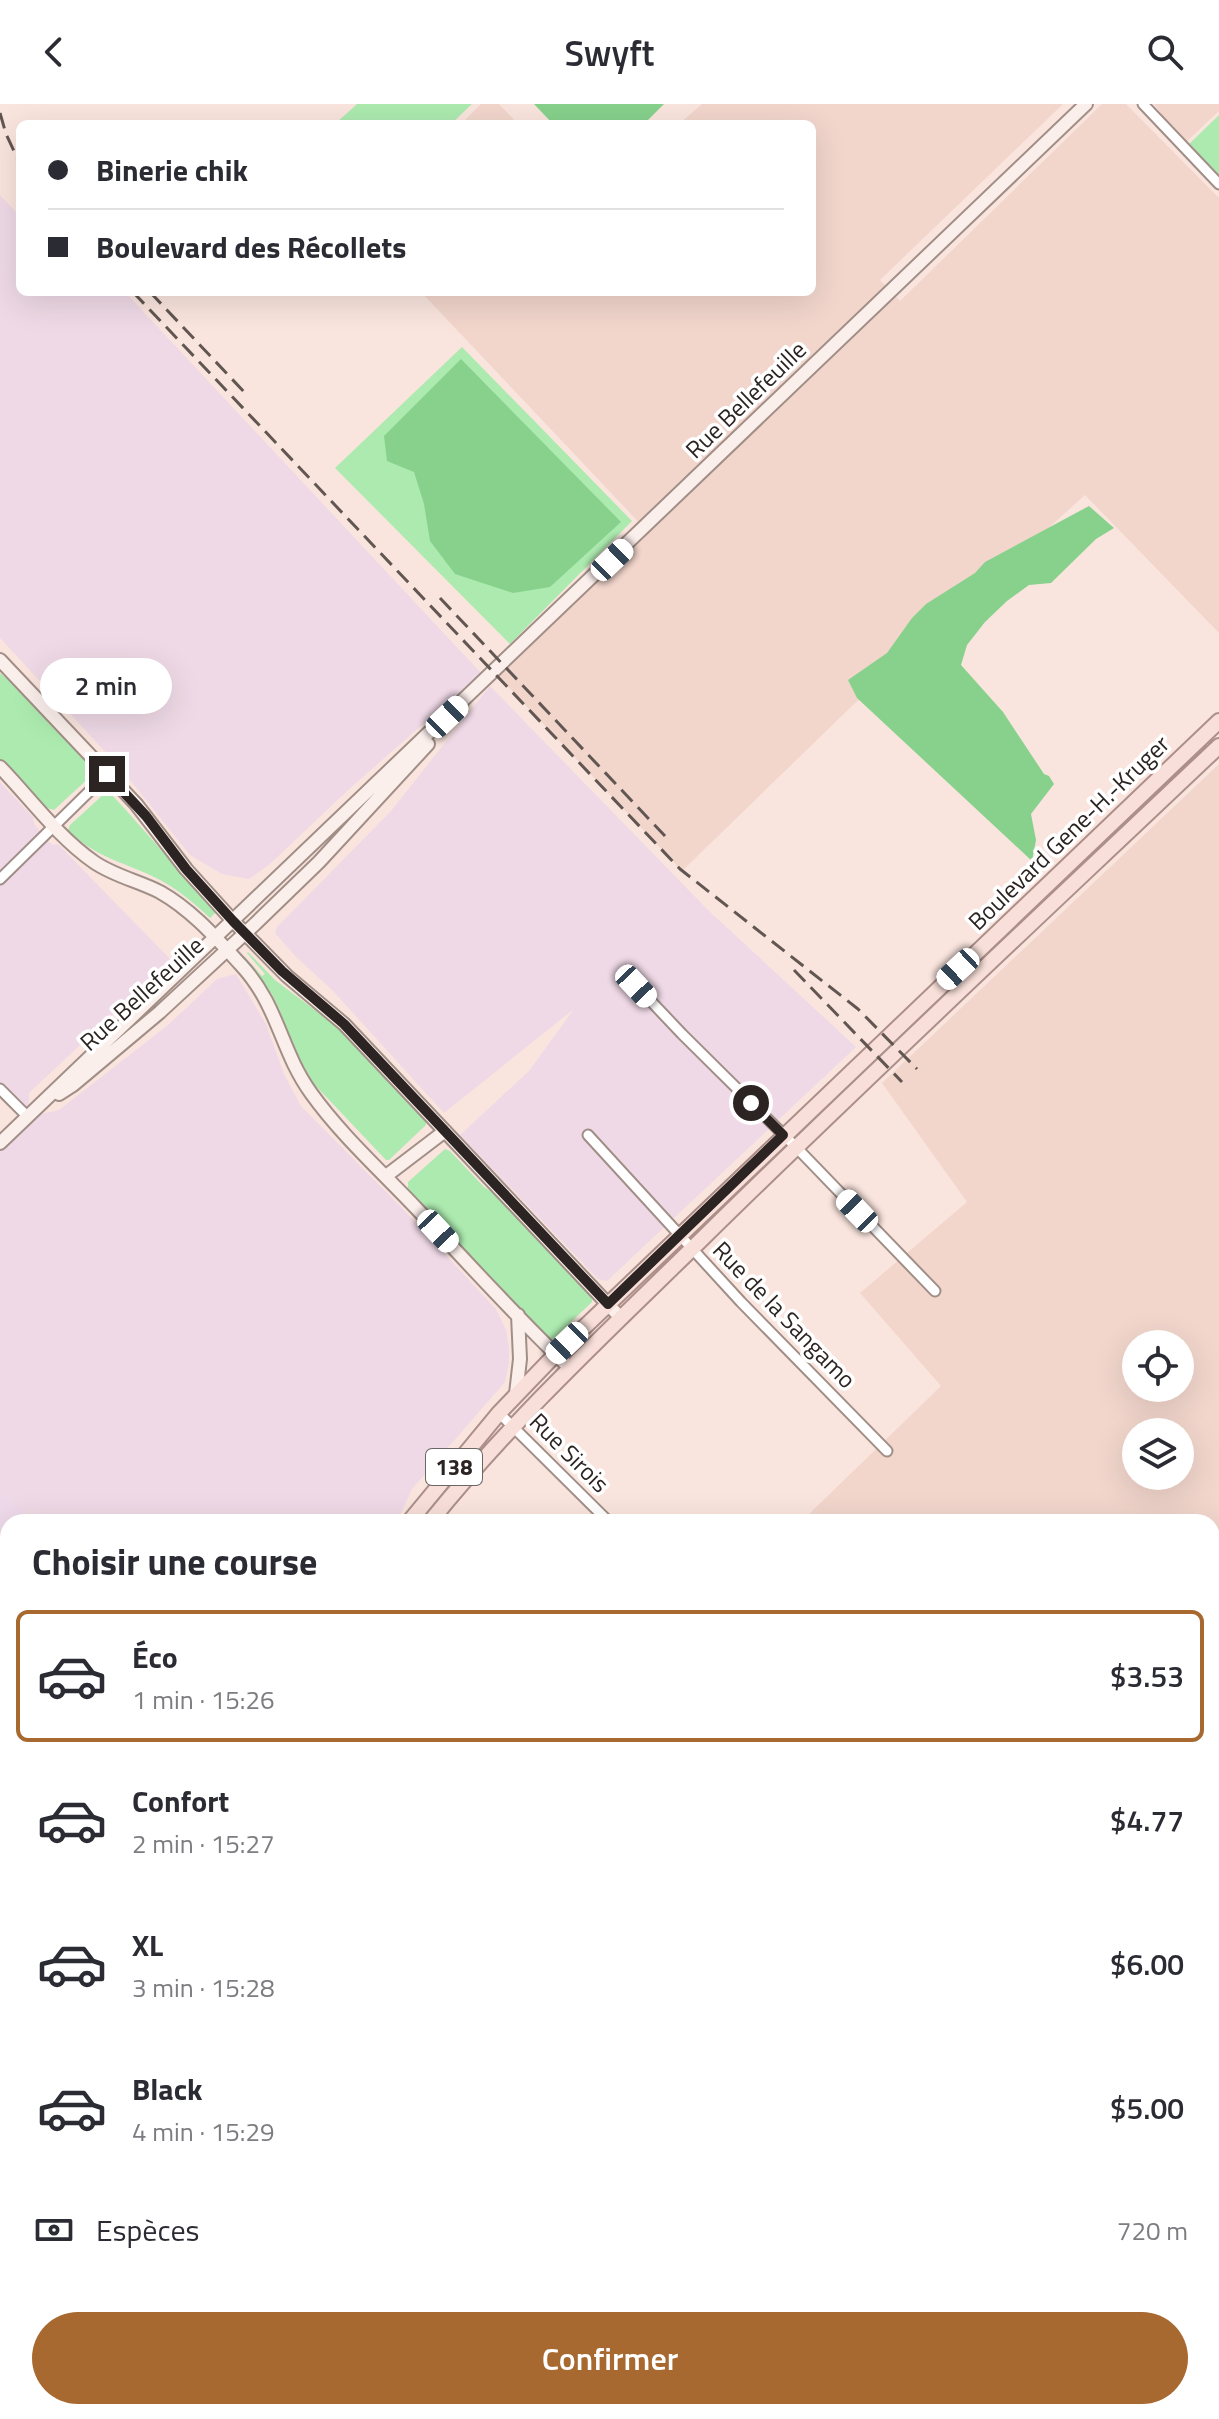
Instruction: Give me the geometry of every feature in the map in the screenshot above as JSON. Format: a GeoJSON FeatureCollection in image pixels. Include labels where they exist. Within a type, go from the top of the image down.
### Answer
{"type":"FeatureCollection","features":[{"type":"Feature","properties":{"kind":"main road","name":"Boulevard Gene-H.-Kruger"},"geometry":{"type":"LineString","coordinates":[[416,1514],[516,1394],[783,1135],[1219,721]]}},
{"type":"Feature","properties":{"kind":"main road","name":"Boulevard Gene-H.-Kruger"},"geometry":{"type":"LineString","coordinates":[[437,1514],[569,1367],[1219,746]]}},
{"type":"Feature","properties":{"kind":"street","name":"Rue Bellefeuille"},"geometry":{"type":"LineString","coordinates":[[0,1143],[1086,104]]}},
{"type":"Feature","properties":{"kind":"street"},"geometry":{"type":"LineString","coordinates":[[1143,104],[1219,184]]}},
{"type":"Feature","properties":{"kind":"street"},"geometry":{"type":"LineString","coordinates":[[0,660],[146,816],[186,869],[233,921],[282,971],[344,1024],[620,1317]]}},
{"type":"Feature","properties":{"kind":"street","name":"Rue Bellefeuille"},"geometry":{"type":"LineString","coordinates":[[32,1113],[73,1085],[125,1042],[245,933],[319,862],[418,756],[437,727]]}},
{"type":"Feature","properties":{"kind":"street"},"geometry":{"type":"LineString","coordinates":[[0,767],[53,825],[95,863],[167,897],[226,949],[251,976],[268,1002],[295,1067],[310,1092],[569,1367]]}},
{"type":"Feature","properties":{"kind":"street"},"geometry":{"type":"LineString","coordinates":[[0,879],[107,774]]}},
{"type":"Feature","properties":{"kind":"street"},"geometry":{"type":"LineString","coordinates":[[630,979],[935,1291]]}},
{"type":"Feature","properties":{"kind":"street"},"geometry":{"type":"LineString","coordinates":[[0,1089],[32,1113]]}},
{"type":"Feature","properties":{"kind":"street"},"geometry":{"type":"LineString","coordinates":[[386,1176],[445,1131]]}},
{"type":"Feature","properties":{"kind":"street","name":"Rue de la Sangamo"},"geometry":{"type":"LineString","coordinates":[[588,1135],[692,1249],[887,1451]]}},
{"type":"Feature","properties":{"kind":"street"},"geometry":{"type":"LineString","coordinates":[[516,1394],[520,1359],[518,1315]]}},
{"type":"Feature","properties":{"kind":"street","name":"Rue Sirois"},"geometry":{"type":"LineString","coordinates":[[499,1413],[601,1514]]}},
{"type":"Feature","properties":{"kind":"shaded area"},"geometry":{"type":"Polygon","coordinates":[[[481,104],[499,104],[514,120],[465,120],[481,104]]]}},
{"type":"Feature","properties":{"kind":"shaded area"},"geometry":{"type":"Polygon","coordinates":[[[702,104],[1063,104],[880,280],[900,301],[1102,104],[1126,104],[1219,198],[1219,633],[1085,495],[853,705],[682,871],[497,675],[648,532],[425,296],[816,296],[816,120],[684,120],[702,104]]]}},
{"type":"Feature","properties":{"kind":"shaded area"},"geometry":{"type":"Polygon","coordinates":[[[1154,104],[1219,104],[1219,111],[1184,144],[1154,104]]]}},
{"type":"Feature","properties":{"kind":"shaded area"},"geometry":{"type":"Polygon","coordinates":[[[0,195],[16,212],[16,296],[129,296],[481,673],[347,791],[270,864],[249,879],[222,874],[190,855],[122,770],[0,638],[0,195]]]}},
{"type":"Feature","properties":{"kind":"shaded area"},"geometry":{"type":"Polygon","coordinates":[[[490,686],[708,910],[856,1047],[607,1281],[598,1279],[460,1135],[529,1071],[574,1009],[444,1113],[333,991],[275,933],[277,927],[391,811],[490,686]]]}},
{"type":"Feature","properties":{"kind":"shaded area"},"geometry":{"type":"Polygon","coordinates":[[[1219,764],[1219,1514],[809,1514],[941,1386],[860,1293],[967,1202],[882,1083],[1219,764]]]}},
{"type":"Feature","properties":{"kind":"shaded area"},"geometry":{"type":"Polygon","coordinates":[[[0,782],[33,817],[34,824],[52,845],[58,844],[171,960],[29,1093],[28,1117],[0,1089],[0,782]]]}},
{"type":"Feature","properties":{"kind":"shaded area"},"geometry":{"type":"Polygon","coordinates":[[[236,974],[266,1024],[284,1074],[301,1106],[496,1309],[506,1330],[509,1347],[505,1382],[412,1489],[401,1514],[26,1514],[0,1490],[0,1145],[28,1117],[59,1110],[168,1025],[217,979],[236,974]]]}},
{"type":"Feature","properties":{"kind":"shaded area"},"geometry":{"type":"Polygon","coordinates":[[[0,1490],[26,1514],[0,1514],[0,1490]]]}},
{"type":"Feature","properties":{"kind":"green space"},"geometry":{"type":"Polygon","coordinates":[[[357,104],[472,104],[455,120],[339,120],[357,104]]]}},
{"type":"Feature","properties":{"kind":"green space"},"geometry":{"type":"Polygon","coordinates":[[[534,104],[664,104],[648,120],[549,120],[534,104]]]}},
{"type":"Feature","properties":{"kind":"green space"},"geometry":{"type":"Polygon","coordinates":[[[1219,115],[1219,179],[1187,146],[1219,115]]]}},
{"type":"Feature","properties":{"kind":"green space"},"geometry":{"type":"Polygon","coordinates":[[[462,347],[632,521],[510,644],[335,468],[462,347]]]}},
{"type":"Feature","properties":{"kind":"green space"},"geometry":{"type":"Polygon","coordinates":[[[461,359],[621,522],[550,587],[513,593],[455,574],[430,541],[424,504],[414,472],[387,461],[384,436],[461,359]]]}},
{"type":"Feature","properties":{"kind":"green space"},"geometry":{"type":"Polygon","coordinates":[[[1089,506],[1114,528],[1096,539],[1051,583],[1029,585],[1007,601],[967,645],[961,665],[1003,712],[1054,784],[1031,814],[1036,840],[1032,861],[857,698],[848,680],[887,653],[926,604],[975,573],[985,562],[1089,506]]]}},
{"type":"Feature","properties":{"kind":"green space"},"geometry":{"type":"Polygon","coordinates":[[[0,673],[94,768],[92,775],[54,810],[47,808],[0,759],[0,673]]]}},
{"type":"Feature","properties":{"kind":"green space"},"geometry":{"type":"Polygon","coordinates":[[[105,793],[110,793],[125,809],[216,912],[210,918],[168,884],[98,852],[68,830],[105,793]]]}},
{"type":"Feature","properties":{"kind":"green space"},"geometry":{"type":"Polygon","coordinates":[[[248,952],[275,980],[336,1026],[426,1120],[426,1125],[389,1160],[314,1084],[294,1048],[272,994],[242,957],[262,976],[265,974],[248,952]]]}},
{"type":"Feature","properties":{"kind":"green space"},"geometry":{"type":"Polygon","coordinates":[[[445,1149],[484,1187],[501,1198],[593,1295],[592,1302],[553,1339],[548,1339],[408,1190],[408,1182],[445,1149]]]}},
{"type":"Feature","properties":{"kind":"railway"},"geometry":{"type":"LineString","coordinates":[[0,113],[16,155]]}},
{"type":"Feature","properties":{"kind":"railway"},"geometry":{"type":"LineString","coordinates":[[137,296],[680,869],[858,1009],[917,1069]]}},
{"type":"Feature","properties":{"kind":"railway"},"geometry":{"type":"LineString","coordinates":[[154,296],[247,395]]}},
{"type":"Feature","properties":{"kind":"railway"},"geometry":{"type":"LineString","coordinates":[[440,598],[665,836]]}},
{"type":"Feature","properties":{"kind":"railway"},"geometry":{"type":"LineString","coordinates":[[794,970],[902,1082]]}},
{"type":"Feature","properties":{"kind":"route"},"geometry":{"type":"LineString","coordinates":[[107,774],[233,921],[282,971],[344,1024],[608,1304],[783,1135],[751,1103]]}}]}
